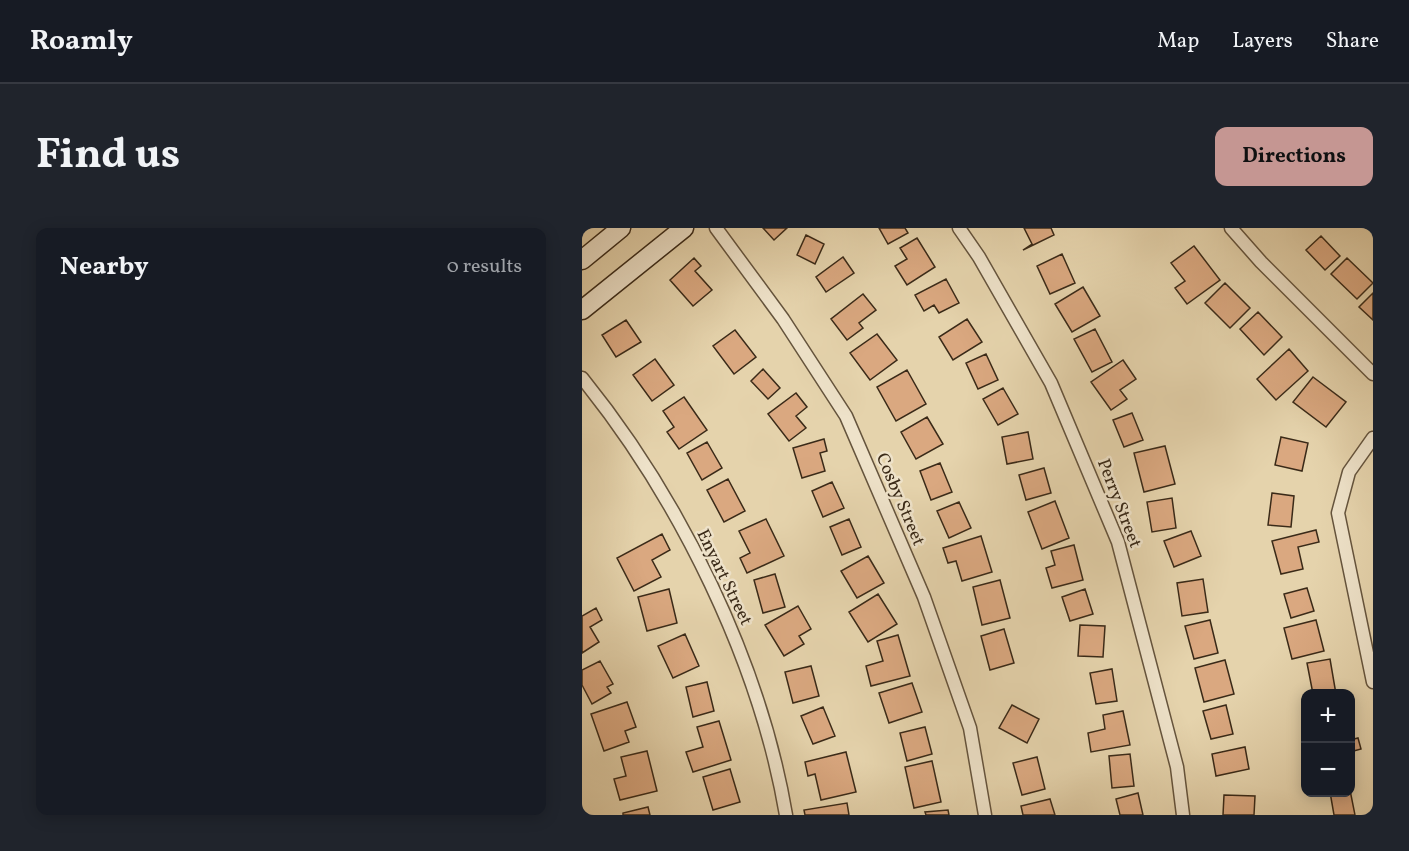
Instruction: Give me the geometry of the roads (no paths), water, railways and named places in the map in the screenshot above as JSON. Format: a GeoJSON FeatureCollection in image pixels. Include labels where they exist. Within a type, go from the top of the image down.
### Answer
{"type":"FeatureCollection","features":[{"type":"Feature","properties":{"kind":"main road"},"geometry":{"type":"LineString","coordinates":[[582,260],[621,228]]}},
{"type":"Feature","properties":{"kind":"main road"},"geometry":{"type":"LineString","coordinates":[[582,310],[684,228]]}},
{"type":"Feature","properties":{"kind":"street","name":"Cosby Street"},"geometry":{"type":"LineString","coordinates":[[716,228],[783,319],[846,416],[924,597],[970,728],[985,815]]}},
{"type":"Feature","properties":{"kind":"street","name":"Perry Street"},"geometry":{"type":"LineString","coordinates":[[959,228],[980,257],[1051,383],[1118,542],[1177,767],[1184,815]]}},
{"type":"Feature","properties":{"kind":"street"},"geometry":{"type":"LineString","coordinates":[[1231,228],[1261,262],[1373,374]]}},
{"type":"Feature","properties":{"kind":"street","name":"Enyart Street"},"geometry":{"type":"LineString","coordinates":[[582,378],[668,504],[731,625],[777,761],[786,815]]}},
{"type":"Feature","properties":{"kind":"street"},"geometry":{"type":"LineString","coordinates":[[1373,438],[1349,472],[1338,513],[1373,682]]}}]}
